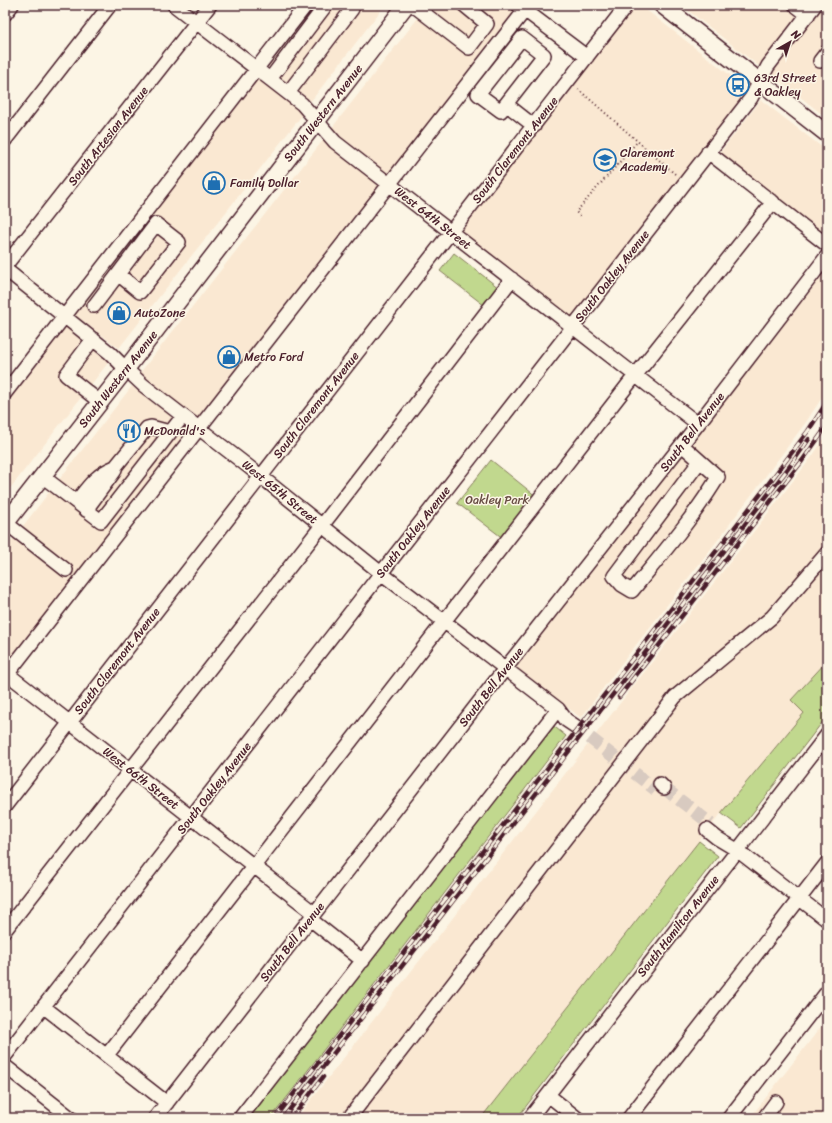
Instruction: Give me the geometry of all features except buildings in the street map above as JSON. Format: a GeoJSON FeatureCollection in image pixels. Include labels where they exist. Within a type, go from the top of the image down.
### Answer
{"type":"FeatureCollection","features":[{"type":"Feature","properties":{"kind":"main road","name":"South Western Avenue"},"geometry":{"type":"LineString","coordinates":[[6,524],[406,5]]}},
{"type":"Feature","properties":{"kind":"main road"},"geometry":{"type":"LineString","coordinates":[[662,5],[827,134]]}},
{"type":"Feature","properties":{"kind":"street"},"geometry":{"type":"LineString","coordinates":[[5,14],[12,5]]}},
{"type":"Feature","properties":{"kind":"street"},"geometry":{"type":"LineString","coordinates":[[5,140],[110,5]]}},
{"type":"Feature","properties":{"kind":"street","name":"West 64th Street"},"geometry":{"type":"LineString","coordinates":[[174,5],[302,104],[335,142],[698,424]]}},
{"type":"Feature","properties":{"kind":"street","name":"South Artesian Avenue"},"geometry":{"type":"LineString","coordinates":[[5,266],[210,5]]}},
{"type":"Feature","properties":{"kind":"street"},"geometry":{"type":"LineString","coordinates":[[5,393],[306,5]]}},
{"type":"Feature","properties":{"kind":"street"},"geometry":{"type":"LineString","coordinates":[[270,79],[326,5]]}},
{"type":"Feature","properties":{"kind":"street"},"geometry":{"type":"LineString","coordinates":[[413,5],[469,48],[488,24],[464,5]]}},
{"type":"Feature","properties":{"kind":"street","name":"South Claremont Avenue"},"geometry":{"type":"LineString","coordinates":[[5,806],[627,5]]}},
{"type":"Feature","properties":{"kind":"street"},"geometry":{"type":"LineString","coordinates":[[795,5],[812,10]]}},
{"type":"Feature","properties":{"kind":"street"},"geometry":{"type":"LineString","coordinates":[[288,93],[352,6]]}},
{"type":"Feature","properties":{"kind":"street"},"geometry":{"type":"LineString","coordinates":[[6,674],[389,184],[521,8],[587,57]]}},
{"type":"Feature","properties":{"kind":"street","name":"South Oakley Avenue"},"geometry":{"type":"LineString","coordinates":[[5,1056],[750,98],[768,66],[812,10]]}},
{"type":"Feature","properties":{"kind":"street"},"geometry":{"type":"LineString","coordinates":[[522,38],[544,55],[506,104],[501,111],[478,94],[522,38]]}},
{"type":"Feature","properties":{"kind":"street"},"geometry":{"type":"LineString","coordinates":[[506,104],[534,126]]}},
{"type":"Feature","properties":{"kind":"street"},"geometry":{"type":"LineString","coordinates":[[708,152],[827,245]]}},
{"type":"Feature","properties":{"kind":"street"},"geometry":{"type":"LineString","coordinates":[[107,1055],[772,202]]}},
{"type":"Feature","properties":{"kind":"street"},"geometry":{"type":"LineString","coordinates":[[94,306],[118,274],[156,224],[179,242],[140,292],[118,274]]}},
{"type":"Feature","properties":{"kind":"street","name":"South Bell Avenue"},"geometry":{"type":"LineString","coordinates":[[155,1118],[505,668],[682,445],[827,256]]}},
{"type":"Feature","properties":{"kind":"street","name":"West 65th Street"},"geometry":{"type":"LineString","coordinates":[[5,269],[110,353],[143,385],[505,668],[558,710],[566,720],[577,724]]}},
{"type":"Feature","properties":{"kind":"street"},"geometry":{"type":"LineString","coordinates":[[5,930],[322,525],[512,279]]}},
{"type":"Feature","properties":{"kind":"street"},"geometry":{"type":"LineString","coordinates":[[93,339],[66,375],[100,402]]}},
{"type":"Feature","properties":{"kind":"street"},"geometry":{"type":"LineString","coordinates":[[42,476],[101,521],[183,416]]}},
{"type":"Feature","properties":{"kind":"street"},"geometry":{"type":"LineString","coordinates":[[81,506],[96,477],[116,466],[147,428],[151,427],[170,432]]}},
{"type":"Feature","properties":{"kind":"street"},"geometry":{"type":"LineString","coordinates":[[682,445],[718,476],[712,488],[632,592],[622,585],[614,576],[700,461]]}},
{"type":"Feature","properties":{"kind":"street"},"geometry":{"type":"LineString","coordinates":[[6,524],[66,570]]}},
{"type":"Feature","properties":{"kind":"street"},"geometry":{"type":"LineString","coordinates":[[348,1118],[675,697],[772,617],[827,553]]}},
{"type":"Feature","properties":{"kind":"street","name":"West 66th Street"},"geometry":{"type":"LineString","coordinates":[[6,674],[70,722],[254,866],[364,961]]}},
{"type":"Feature","properties":{"kind":"street"},"geometry":{"type":"LineString","coordinates":[[240,1118],[364,961],[558,710]]}},
{"type":"Feature","properties":{"kind":"street","name":"South Hamilton Avenue"},"geometry":{"type":"LineString","coordinates":[[530,1118],[827,735]]}},
{"type":"Feature","properties":{"kind":"street"},"geometry":{"type":"LineString","coordinates":[[709,827],[721,832],[737,850],[827,920]]}},
{"type":"Feature","properties":{"kind":"street"},"geometry":{"type":"LineString","coordinates":[[629,1118],[827,863]]}},
{"type":"Feature","properties":{"kind":"street"},"geometry":{"type":"LineString","coordinates":[[729,1118],[827,992]]}},
{"type":"Feature","properties":{"kind":"street"},"geometry":{"type":"LineString","coordinates":[[44,1007],[167,1103]]}},
{"type":"Feature","properties":{"kind":"street"},"geometry":{"type":"LineString","coordinates":[[5,1066],[71,1118]]}},
{"type":"Feature","properties":{"kind":"street"},"geometry":{"type":"LineString","coordinates":[[548,1095],[576,1118]]}},
{"type":"Feature","properties":{"kind":"street"},"geometry":{"type":"LineString","coordinates":[[764,1118],[776,1102]]}},
{"type":"Feature","properties":{"kind":"path"},"geometry":{"type":"LineString","coordinates":[[578,89],[675,174]]}},
{"type":"Feature","properties":{"kind":"path"},"geometry":{"type":"LineString","coordinates":[[580,216],[576,212],[638,141]]}},
{"type":"Feature","properties":{"kind":"shaded area"},"geometry":{"type":"Polygon","coordinates":[[[306,5],[385,5],[311,101],[262,63],[306,5]]]}},
{"type":"Feature","properties":{"kind":"shaded area"},"geometry":{"type":"Polygon","coordinates":[[[428,5],[518,5],[525,10],[394,178],[331,129],[428,5]]]}},
{"type":"Feature","properties":{"kind":"shaded area","name":"Claremont Academy"},"geometry":{"type":"Polygon","coordinates":[[[636,5],[640,5],[749,90],[572,318],[461,231],[636,5]]]}},
{"type":"Feature","properties":{"kind":"shaded area"},"geometry":{"type":"Polygon","coordinates":[[[681,5],[807,5],[759,66],[681,5]]]}},
{"type":"Feature","properties":{"kind":"shaded area"},"geometry":{"type":"Polygon","coordinates":[[[824,5],[827,5],[827,118],[771,74],[824,5]]]}},
{"type":"Feature","properties":{"kind":"shaded area"},"geometry":{"type":"Polygon","coordinates":[[[253,74],[303,114],[119,348],[69,311],[253,74]]]}},
{"type":"Feature","properties":{"kind":"shaded area"},"geometry":{"type":"Polygon","coordinates":[[[761,100],[827,151],[827,243],[716,158],[761,100]]]}},
{"type":"Feature","properties":{"kind":"shaded area"},"geometry":{"type":"Polygon","coordinates":[[[324,139],[386,188],[203,423],[140,373],[324,139]]]}},
{"type":"Feature","properties":{"kind":"shaded area"},"geometry":{"type":"Polygon","coordinates":[[[827,268],[827,390],[806,422],[717,541],[581,718],[516,667],[827,268]]]}},
{"type":"Feature","properties":{"kind":"shaded area"},"geometry":{"type":"Polygon","coordinates":[[[61,321],[111,359],[5,495],[5,393],[61,321]]]}},
{"type":"Feature","properties":{"kind":"shaded area"},"geometry":{"type":"Polygon","coordinates":[[[132,386],[194,434],[12,668],[5,663],[5,549],[132,386]]]}},
{"type":"Feature","properties":{"kind":"shaded area"},"geometry":{"type":"Polygon","coordinates":[[[827,435],[827,661],[791,700],[804,713],[679,866],[481,1118],[297,1118],[811,458],[827,435]]]}},
{"type":"Feature","properties":{"kind":"shaded area"},"geometry":{"type":"Polygon","coordinates":[[[827,1019],[827,1118],[750,1118],[827,1019]]]}},
{"type":"Feature","properties":{"kind":"green space"},"geometry":{"type":"Polygon","coordinates":[[[454,253],[499,288],[485,306],[440,271],[454,253]]]}},
{"type":"Feature","properties":{"kind":"green space","name":"Oakley Park"},"geometry":{"type":"Polygon","coordinates":[[[491,460],[537,497],[504,539],[457,503],[491,460]]]}},
{"type":"Feature","properties":{"kind":"green space"},"geometry":{"type":"Polygon","coordinates":[[[827,661],[827,716],[741,828],[721,813],[804,713],[791,700],[827,661]]]}},
{"type":"Feature","properties":{"kind":"green space"},"geometry":{"type":"Polygon","coordinates":[[[551,724],[566,736],[271,1118],[245,1118],[551,724]]]}},
{"type":"Feature","properties":{"kind":"green space"},"geometry":{"type":"Polygon","coordinates":[[[699,841],[718,856],[517,1118],[481,1118],[699,841]]]}},
{"type":"Feature","properties":{"kind":"tunnel"},"geometry":{"type":"LineString","coordinates":[[575,726],[656,790]]}},
{"type":"Feature","properties":{"kind":"tunnel"},"geometry":{"type":"LineString","coordinates":[[664,788],[711,824]]}},
{"type":"Feature","properties":{"kind":"railway"},"geometry":{"type":"LineString","coordinates":[[275,1118],[763,491],[808,431],[827,402]]}},
{"type":"Feature","properties":{"kind":"railway"},"geometry":{"type":"LineString","coordinates":[[619,697],[802,461],[827,426]]}},
{"type":"Feature","properties":{"kind":"railway"},"geometry":{"type":"LineString","coordinates":[[283,1118],[790,466],[809,439]]}},
{"type":"Feature","properties":{"kind":"railway"},"geometry":{"type":"LineString","coordinates":[[292,1118],[323,1077]]}},
{"type":"Feature","properties":{"kind":"place","name":"63rd Street & Oakley"},"geometry":{"type":"Point","coordinates":[738,85]}},
{"type":"Feature","properties":{"kind":"place","name":"Claremont Academy"},"geometry":{"type":"Point","coordinates":[605,160]}},
{"type":"Feature","properties":{"kind":"place","name":"Family Dollar"},"geometry":{"type":"Point","coordinates":[214,183]}},
{"type":"Feature","properties":{"kind":"place","name":"AutoZone"},"geometry":{"type":"Point","coordinates":[119,313]}},
{"type":"Feature","properties":{"kind":"place","name":"Metro Ford"},"geometry":{"type":"Point","coordinates":[229,357]}},
{"type":"Feature","properties":{"kind":"place","name":"McDonald's"},"geometry":{"type":"Point","coordinates":[129,431]}}]}
